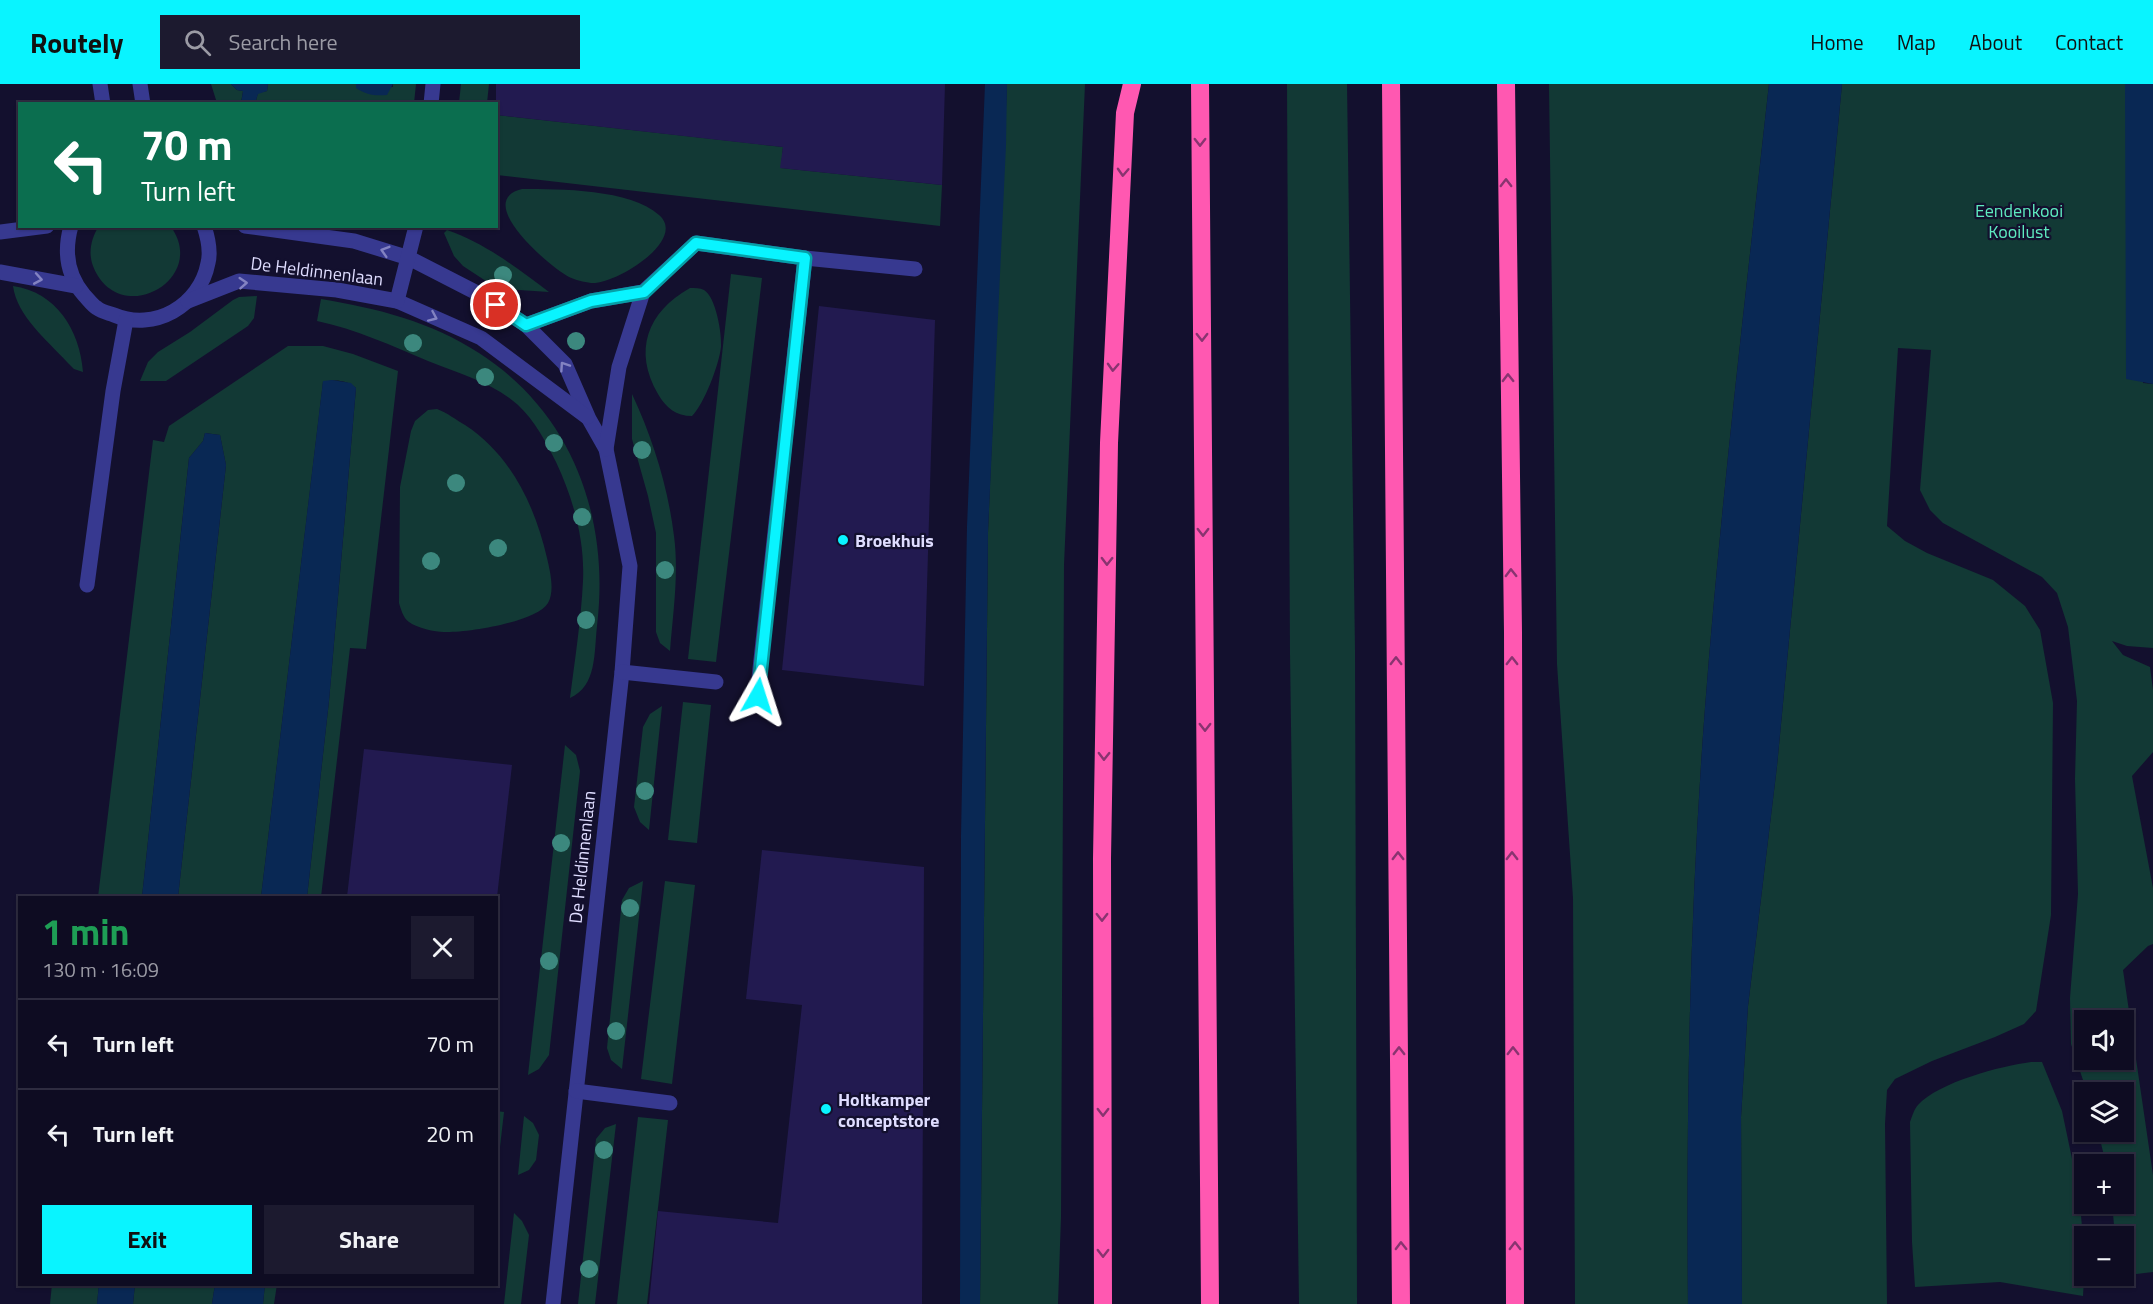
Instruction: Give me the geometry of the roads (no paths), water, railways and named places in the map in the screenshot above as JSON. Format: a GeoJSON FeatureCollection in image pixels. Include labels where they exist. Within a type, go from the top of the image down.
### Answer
{"type":"FeatureCollection","features":[{"type":"Feature","properties":{"kind":"highway"},"geometry":{"type":"LineString","coordinates":[[1103,1304],[1102,859],[1109,443],[1125,113],[1132,84]]}},
{"type":"Feature","properties":{"kind":"highway"},"geometry":{"type":"LineString","coordinates":[[1200,84],[1210,1304]]}},
{"type":"Feature","properties":{"kind":"highway"},"geometry":{"type":"LineString","coordinates":[[1391,84],[1401,1304]]}},
{"type":"Feature","properties":{"kind":"highway"},"geometry":{"type":"LineString","coordinates":[[1506,84],[1512,632],[1515,1304]]}},
{"type":"Feature","properties":{"kind":"street"},"geometry":{"type":"LineString","coordinates":[[100,84],[103,102]]}},
{"type":"Feature","properties":{"kind":"street"},"geometry":{"type":"LineString","coordinates":[[140,84],[143,102]]}},
{"type":"Feature","properties":{"kind":"street"},"geometry":{"type":"LineString","coordinates":[[431,102],[433,84]]}},
{"type":"Feature","properties":{"kind":"street"},"geometry":{"type":"LineString","coordinates":[[0,232],[31,228]]}},
{"type":"Feature","properties":{"kind":"street"},"geometry":{"type":"LineString","coordinates":[[70,228],[66,244],[68,262],[76,285],[97,308],[126,320],[113,391],[87,585]]}},
{"type":"Feature","properties":{"kind":"street"},"geometry":{"type":"LineString","coordinates":[[188,301],[201,283],[208,262],[208,241],[205,228]]}},
{"type":"Feature","properties":{"kind":"street","name":"De Heldinnenlaan"},"geometry":{"type":"LineString","coordinates":[[260,228],[354,241],[409,258],[481,295],[526,325],[565,364],[606,450],[630,566],[622,672],[553,1304]]}},
{"type":"Feature","properties":{"kind":"street"},"geometry":{"type":"LineString","coordinates":[[398,301],[416,228]]}},
{"type":"Feature","properties":{"kind":"street"},"geometry":{"type":"LineString","coordinates":[[606,450],[619,367],[644,292],[696,243],[805,258],[915,269]]}},
{"type":"Feature","properties":{"kind":"street"},"geometry":{"type":"LineString","coordinates":[[758,696],[805,258]]}},
{"type":"Feature","properties":{"kind":"street"},"geometry":{"type":"LineString","coordinates":[[0,272],[76,285]]}},
{"type":"Feature","properties":{"kind":"street","name":"De Heldinnenlaan"},"geometry":{"type":"LineString","coordinates":[[126,320],[148,321],[170,314],[188,301],[239,281],[337,290],[398,301],[481,338],[590,419]]}},
{"type":"Feature","properties":{"kind":"street"},"geometry":{"type":"LineString","coordinates":[[526,325],[591,301],[644,292]]}},
{"type":"Feature","properties":{"kind":"street"},"geometry":{"type":"LineString","coordinates":[[622,672],[716,682]]}},
{"type":"Feature","properties":{"kind":"street"},"geometry":{"type":"LineString","coordinates":[[576,1091],[670,1103]]}},
{"type":"Feature","properties":{"kind":"water"},"geometry":{"type":"Polygon","coordinates":[[[231,84],[268,84],[267,91],[258,94],[255,102],[241,102],[243,91],[237,90],[231,84]]]}},
{"type":"Feature","properties":{"kind":"water"},"geometry":{"type":"Polygon","coordinates":[[[356,84],[393,84],[387,95],[378,95],[367,94],[356,88],[356,84]]]}},
{"type":"Feature","properties":{"kind":"water"},"geometry":{"type":"Polygon","coordinates":[[[985,84],[1007,84],[1006,145],[988,532],[980,1304],[960,1304],[961,836],[967,527],[985,84]]]}},
{"type":"Feature","properties":{"kind":"water"},"geometry":{"type":"Polygon","coordinates":[[[1769,84],[1842,84],[1777,766],[1748,1006],[1741,1117],[1742,1304],[1688,1304],[1690,1006],[1700,782],[1711,630],[1726,474],[1769,84]]]}},
{"type":"Feature","properties":{"kind":"water"},"geometry":{"type":"Polygon","coordinates":[[[2125,84],[2153,84],[2153,384],[2126,379],[2125,84]]]}},
{"type":"Feature","properties":{"kind":"water"},"geometry":{"type":"Polygon","coordinates":[[[323,381],[351,383],[356,388],[329,701],[307,896],[261,896],[323,381]]]}},
{"type":"Feature","properties":{"kind":"water"},"geometry":{"type":"Polygon","coordinates":[[[205,433],[220,435],[226,465],[178,896],[142,896],[189,458],[203,441],[205,433]]]}},
{"type":"Feature","properties":{"kind":"water"},"geometry":{"type":"Polygon","coordinates":[[[99,1286],[135,1286],[133,1304],[97,1304],[99,1286]]]}},
{"type":"Feature","properties":{"kind":"water"},"geometry":{"type":"Polygon","coordinates":[[[215,1286],[265,1286],[263,1304],[212,1304],[215,1286]]]}},
{"type":"Feature","properties":{"kind":"place","name":"Broekhuis"},"geometry":{"type":"Point","coordinates":[843,540]}},
{"type":"Feature","properties":{"kind":"place","name":"Holtkamper conceptstore"},"geometry":{"type":"Point","coordinates":[826,1109]}},
{"type":"Feature","properties":{"kind":"park label","name":"Eendenkooi Kooilust"},"geometry":{"type":"Point","coordinates":[2019,220]}}]}
